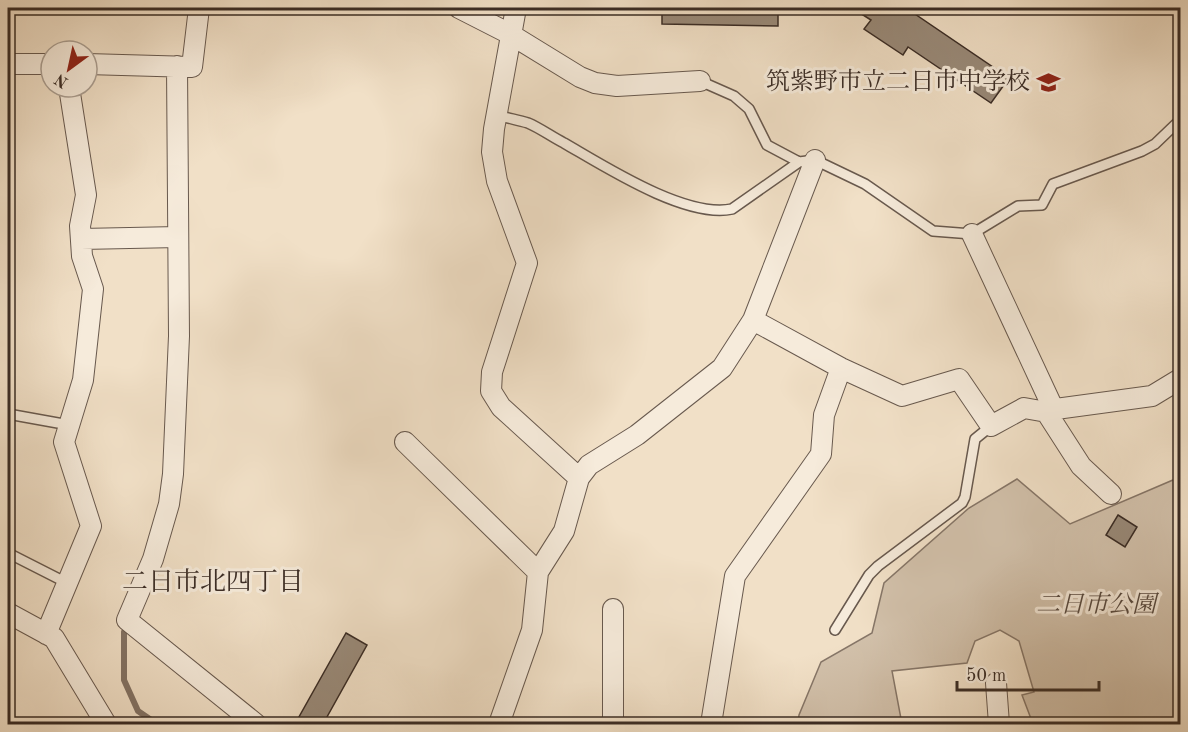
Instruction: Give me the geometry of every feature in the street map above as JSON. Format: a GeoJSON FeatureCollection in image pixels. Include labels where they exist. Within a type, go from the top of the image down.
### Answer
{"type":"FeatureCollection","features":[{"type":"Feature","properties":{"kind":"street"},"geometry":{"type":"LineString","coordinates":[[99,64],[192,67],[199,8]]}},
{"type":"Feature","properties":{"kind":"street"},"geometry":{"type":"LineString","coordinates":[[459,8],[510,34],[580,77],[595,83],[617,86],[700,81]]}},
{"type":"Feature","properties":{"kind":"street"},"geometry":{"type":"LineString","coordinates":[[516,8],[493,140],[493,166],[527,263],[492,372],[491,392],[501,407],[579,478]]}},
{"type":"Feature","properties":{"kind":"street"},"geometry":{"type":"LineString","coordinates":[[8,64],[39,64]]}},
{"type":"Feature","properties":{"kind":"street"},"geometry":{"type":"LineString","coordinates":[[177,66],[179,336],[172,484],[169,504],[153,559],[127,620],[256,724]]}},
{"type":"Feature","properties":{"kind":"street"},"geometry":{"type":"LineString","coordinates":[[46,634],[69,584],[91,526],[64,442],[83,380],[93,289],[82,256],[80,226],[86,195],[71,99]]}},
{"type":"Feature","properties":{"kind":"street"},"geometry":{"type":"LineString","coordinates":[[499,724],[532,630],[538,572],[564,531],[579,478],[590,465],[637,435],[722,368],[753,321],[807,161]]}},
{"type":"Feature","properties":{"kind":"street"},"geometry":{"type":"LineString","coordinates":[[972,234],[1049,409],[1081,466],[1111,494]]}},
{"type":"Feature","properties":{"kind":"street"},"geometry":{"type":"LineString","coordinates":[[81,238],[178,237]]}},
{"type":"Feature","properties":{"kind":"street"},"geometry":{"type":"LineString","coordinates":[[753,321],[841,368],[902,396],[959,379],[991,426],[1024,408],[1037,411],[1152,396],[1180,379]]}},
{"type":"Feature","properties":{"kind":"street"},"geometry":{"type":"LineString","coordinates":[[711,724],[735,576],[821,454],[824,415],[841,368]]}},
{"type":"Feature","properties":{"kind":"street"},"geometry":{"type":"LineString","coordinates":[[405,442],[538,572]]}},
{"type":"Feature","properties":{"kind":"street"},"geometry":{"type":"LineString","coordinates":[[613,609],[613,724]]}},
{"type":"Feature","properties":{"kind":"street"},"geometry":{"type":"LineString","coordinates":[[8,613],[54,638],[106,724]]}},
{"type":"Feature","properties":{"kind":"street"},"geometry":{"type":"LineString","coordinates":[[996,682],[999,724]]}},
{"type":"Feature","properties":{"kind":"lane"},"geometry":{"type":"LineString","coordinates":[[700,81],[734,96],[749,109],[766,145],[865,184],[933,231],[972,234],[1018,206],[1042,205],[1053,183],[1142,151],[1155,144],[1180,120]]}},
{"type":"Feature","properties":{"kind":"lane"},"geometry":{"type":"LineString","coordinates":[[497,115],[529,124],[629,180],[679,201],[722,212],[732,209],[807,161]]}},
{"type":"Feature","properties":{"kind":"lane"},"geometry":{"type":"LineString","coordinates":[[8,414],[69,425]]}},
{"type":"Feature","properties":{"kind":"lane"},"geometry":{"type":"LineString","coordinates":[[835,630],[869,575],[878,566],[962,503],[975,439],[991,426]]}},
{"type":"Feature","properties":{"kind":"lane"},"geometry":{"type":"LineString","coordinates":[[8,553],[69,584]]}},
{"type":"Feature","properties":{"kind":"green space","name":"二日市公園"},"geometry":{"type":"Polygon","coordinates":[[[1180,477],[1180,724],[1033,724],[1022,695],[1034,692],[1019,641],[1000,630],[975,641],[967,663],[892,671],[902,724],[798,724],[799,715],[821,662],[872,633],[884,583],[969,508],[1017,479],[1070,524],[1180,477]]]}},
{"type":"Feature","properties":{"kind":"building"},"geometry":{"type":"Polygon","coordinates":[[[662,8],[778,8],[778,26],[662,24],[662,8]]]}},
{"type":"Feature","properties":{"kind":"building"},"geometry":{"type":"Polygon","coordinates":[[[852,8],[906,8],[1009,78],[991,103],[908,47],[903,55],[864,29],[871,20],[852,8]]]}},
{"type":"Feature","properties":{"kind":"building"},"geometry":{"type":"Polygon","coordinates":[[[1118,515],[1137,527],[1125,547],[1106,535],[1118,515]]]}},
{"type":"Feature","properties":{"kind":"building"},"geometry":{"type":"Polygon","coordinates":[[[346,633],[367,645],[323,724],[295,724],[346,633]]]}},
{"type":"Feature","properties":{"kind":"waterway"},"geometry":{"type":"LineString","coordinates":[[124,632],[124,680],[138,711],[157,724]]}},
{"type":"Feature","properties":{"kind":"place","name":"筑紫野市立二日市中学校"},"geometry":{"type":"Point","coordinates":[1048,83]}},
{"type":"Feature","properties":{"kind":"district","name":"二日市北四丁目"},"geometry":{"type":"Point","coordinates":[213,583]}}]}
